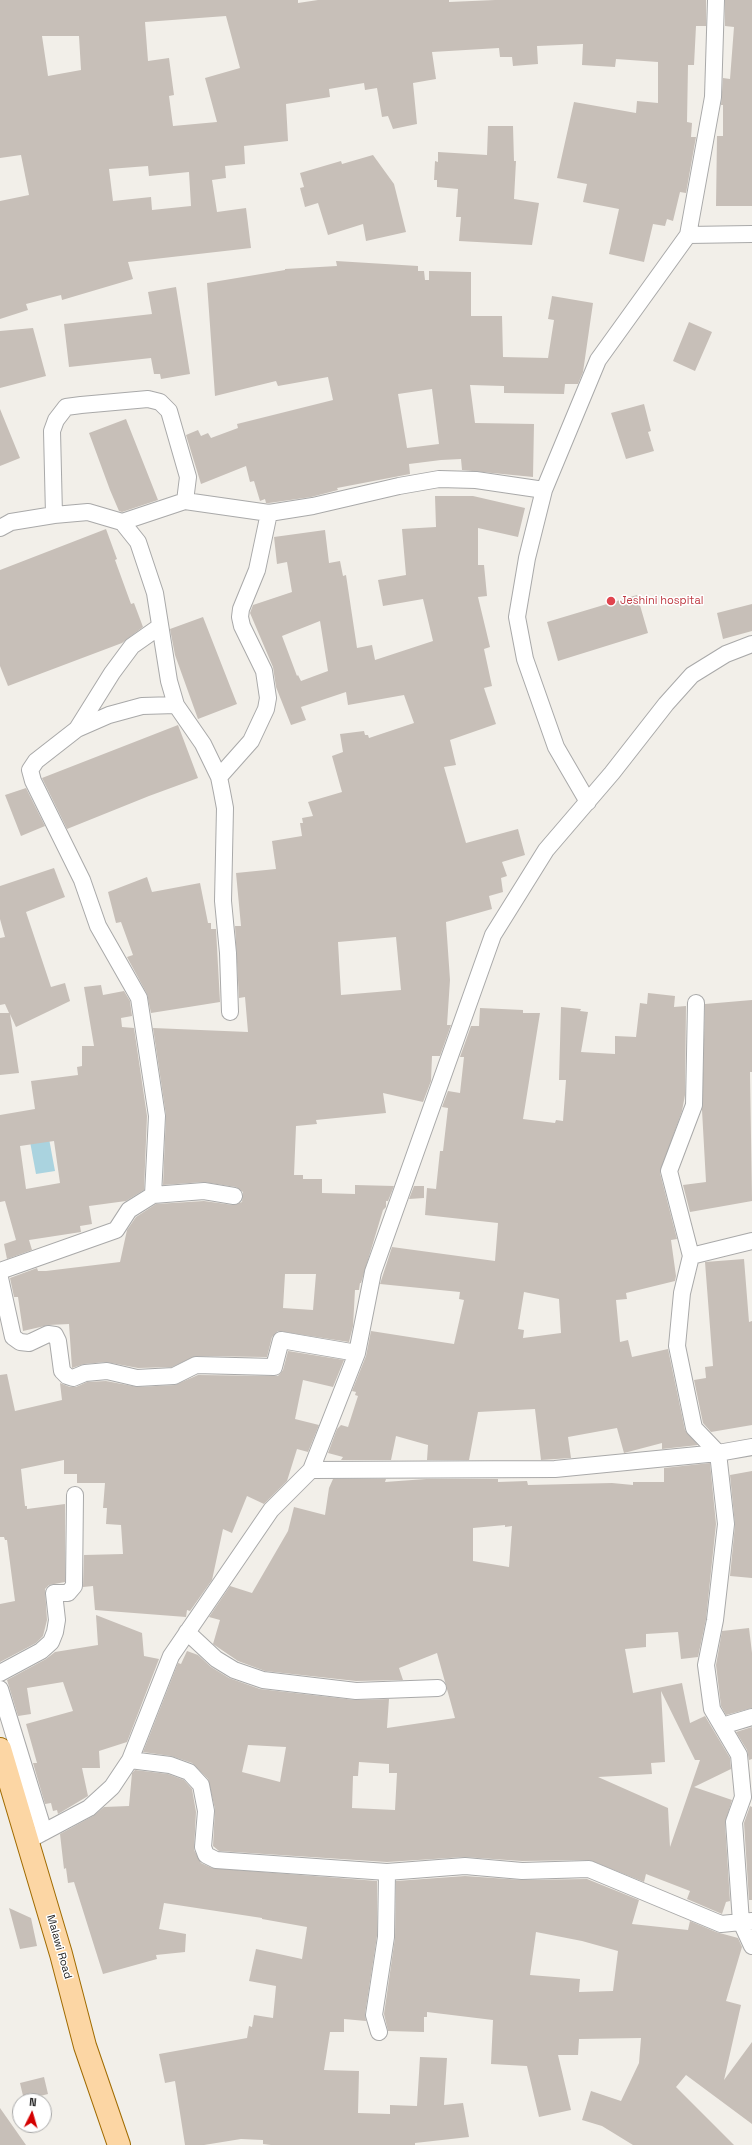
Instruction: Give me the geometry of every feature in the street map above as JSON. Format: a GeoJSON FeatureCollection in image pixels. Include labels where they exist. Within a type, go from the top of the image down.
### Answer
{"type":"FeatureCollection","features":[{"type":"Feature","properties":{"kind":"main road","name":"Malawi Road"},"geometry":{"type":"LineString","coordinates":[[0,1748],[35,1837],[59,1948],[85,2046],[119,2145]]}},
{"type":"Feature","properties":{"kind":"street"},"geometry":{"type":"LineString","coordinates":[[588,802],[556,747],[525,659],[517,616],[527,558],[544,490],[598,360],[688,235],[713,97],[716,0]]}},
{"type":"Feature","properties":{"kind":"street"},"geometry":{"type":"LineString","coordinates":[[688,235],[752,234]]}},
{"type":"Feature","properties":{"kind":"street"},"geometry":{"type":"LineString","coordinates":[[54,515],[52,431],[56,420],[66,407],[82,404],[148,399],[160,402],[169,411],[188,477],[185,501]]}},
{"type":"Feature","properties":{"kind":"street"},"geometry":{"type":"LineString","coordinates":[[0,528],[11,522],[54,515],[88,512],[122,522],[185,501],[269,513],[313,506],[399,486],[439,479],[476,480],[544,490]]}},
{"type":"Feature","properties":{"kind":"street"},"geometry":{"type":"LineString","coordinates":[[218,777],[251,741],[266,709],[268,698],[264,671],[242,626],[240,617],[241,609],[257,570],[269,513]]}},
{"type":"Feature","properties":{"kind":"street"},"geometry":{"type":"LineString","coordinates":[[122,522],[138,542],[155,593],[159,627],[169,681],[176,705],[203,744],[218,777],[225,808],[223,901],[228,953],[230,1012]]}},
{"type":"Feature","properties":{"kind":"street"},"geometry":{"type":"LineString","coordinates":[[77,729],[112,673],[132,646],[159,627]]}},
{"type":"Feature","properties":{"kind":"street"},"geometry":{"type":"LineString","coordinates":[[0,1689],[35,1837],[89,1808],[112,1787],[130,1760],[171,1656],[271,1510],[312,1470],[357,1353],[373,1272],[493,935],[546,850],[588,802],[666,704],[692,675],[726,654],[752,644]]}},
{"type":"Feature","properties":{"kind":"street"},"geometry":{"type":"LineString","coordinates":[[153,1195],[157,1116],[139,998],[98,926],[82,880],[32,781],[30,770],[36,761],[77,729],[109,715],[142,706],[176,705]]}},
{"type":"Feature","properties":{"kind":"street"},"geometry":{"type":"LineString","coordinates":[[696,1003],[694,1105],[669,1171],[691,1256],[682,1293],[677,1346],[694,1428],[718,1453],[726,1524],[715,1620],[706,1665],[712,1709],[739,1755],[743,1797],[734,1822],[746,1922],[752,1946]]}},
{"type":"Feature","properties":{"kind":"street"},"geometry":{"type":"LineString","coordinates":[[0,1272],[116,1230],[129,1210],[153,1195],[204,1191],[234,1196]]}},
{"type":"Feature","properties":{"kind":"street"},"geometry":{"type":"LineString","coordinates":[[691,1256],[752,1242]]}},
{"type":"Feature","properties":{"kind":"street"},"geometry":{"type":"LineString","coordinates":[[0,1278],[14,1337],[20,1342],[29,1343],[48,1334],[55,1335],[58,1341],[62,1371],[66,1376],[74,1378],[85,1373],[107,1371],[137,1378],[174,1376],[196,1365],[274,1368],[281,1340],[357,1353]]}},
{"type":"Feature","properties":{"kind":"street"},"geometry":{"type":"LineString","coordinates":[[312,1470],[555,1469],[718,1453],[752,1447]]}},
{"type":"Feature","properties":{"kind":"street"},"geometry":{"type":"LineString","coordinates":[[0,1673],[42,1651],[51,1642],[55,1632],[57,1620],[54,1593],[68,1593],[74,1586],[75,1495]]}},
{"type":"Feature","properties":{"kind":"street"},"geometry":{"type":"LineString","coordinates":[[187,1632],[216,1659],[234,1670],[263,1680],[356,1692],[438,1688]]}},
{"type":"Feature","properties":{"kind":"street"},"geometry":{"type":"LineString","coordinates":[[722,1726],[752,1717]]}},
{"type":"Feature","properties":{"kind":"street"},"geometry":{"type":"LineString","coordinates":[[130,1760],[170,1765],[189,1772],[201,1785],[206,1811],[203,1847],[206,1855],[216,1860],[387,1872],[466,1866],[522,1871],[589,1869],[721,1924],[746,1922]]}},
{"type":"Feature","properties":{"kind":"street"},"geometry":{"type":"LineString","coordinates":[[379,2032],[374,2015],[386,1937],[387,1872]]}},
{"type":"Feature","properties":{"kind":"water"},"geometry":{"type":"Polygon","coordinates":[[[47,1128],[55,1171],[36,1174],[28,1131],[47,1128]]]}},
{"type":"Feature","properties":{"kind":"building"},"geometry":{"type":"Polygon","coordinates":[[[0,0],[298,0],[298,3],[318,0],[449,0],[449,2],[495,0],[706,0],[706,26],[696,26],[694,65],[688,65],[687,122],[692,123],[691,137],[696,137],[686,193],[680,192],[673,221],[667,219],[665,226],[653,224],[644,262],[609,254],[619,209],[583,202],[587,184],[557,178],[574,102],[636,113],[637,101],[658,103],[658,62],[616,59],[615,67],[582,65],[583,44],[537,46],[538,64],[513,66],[512,57],[500,57],[499,48],[432,52],[436,79],[413,83],[417,124],[393,129],[388,116],[382,117],[377,88],[365,90],[364,83],[329,89],[330,97],[286,104],[288,141],[244,146],[245,164],[225,166],[226,178],[212,180],[217,212],[246,208],[251,248],[128,262],[133,279],[62,300],[61,295],[26,304],[28,310],[0,319],[0,201],[29,195],[21,155],[0,158],[0,0]],[[226,16],[145,22],[148,61],[169,58],[174,95],[169,96],[173,126],[217,122],[205,78],[240,68],[226,16]],[[42,36],[48,76],[81,70],[79,36],[42,36]],[[148,166],[109,169],[113,201],[151,197],[152,210],[191,206],[189,172],[149,176],[148,166]]]}},
{"type":"Feature","properties":{"kind":"building"},"geometry":{"type":"Polygon","coordinates":[[[725,0],[752,0],[752,206],[716,206],[717,136],[723,136],[723,105],[721,105],[723,78],[730,79],[734,27],[725,26],[725,0]]]}},
{"type":"Feature","properties":{"kind":"building"},"geometry":{"type":"Polygon","coordinates":[[[488,126],[513,126],[514,161],[516,161],[514,199],[539,203],[532,245],[459,241],[461,217],[456,217],[458,189],[437,187],[437,180],[434,180],[435,161],[438,162],[438,152],[487,155],[488,126]]]}},
{"type":"Feature","properties":{"kind":"building"},"geometry":{"type":"Polygon","coordinates":[[[373,155],[394,184],[406,232],[366,241],[363,224],[328,235],[318,203],[305,207],[300,188],[304,187],[300,173],[341,161],[342,164],[373,155]]]}},
{"type":"Feature","properties":{"kind":"building"},"geometry":{"type":"Polygon","coordinates":[[[336,261],[418,266],[418,271],[424,271],[425,280],[429,280],[429,271],[471,272],[471,316],[502,316],[503,357],[548,358],[554,320],[548,319],[552,296],[593,303],[583,372],[578,384],[565,384],[564,394],[504,393],[504,386],[470,385],[475,423],[534,424],[533,477],[462,470],[461,459],[441,460],[409,464],[410,474],[337,488],[338,490],[311,497],[269,503],[266,503],[265,499],[260,501],[254,481],[250,482],[246,466],[201,484],[186,435],[198,430],[201,436],[208,433],[211,438],[238,428],[237,424],[333,400],[328,377],[278,386],[276,381],[215,396],[207,283],[285,269],[337,266],[336,261]],[[432,389],[398,394],[407,448],[439,444],[432,389]]]}},
{"type":"Feature","properties":{"kind":"building"},"geometry":{"type":"Polygon","coordinates":[[[176,287],[190,374],[161,379],[160,374],[154,374],[151,358],[69,367],[64,324],[152,314],[148,292],[176,287]]]}},
{"type":"Feature","properties":{"kind":"building"},"geometry":{"type":"Polygon","coordinates":[[[689,322],[712,332],[695,371],[673,361],[689,322]]]}},
{"type":"Feature","properties":{"kind":"building"},"geometry":{"type":"Polygon","coordinates":[[[33,328],[46,376],[0,388],[0,331],[33,328]]]}},
{"type":"Feature","properties":{"kind":"building"},"geometry":{"type":"Polygon","coordinates":[[[644,404],[651,431],[648,432],[654,451],[626,459],[611,413],[644,404]]]}},
{"type":"Feature","properties":{"kind":"building"},"geometry":{"type":"Polygon","coordinates":[[[0,409],[20,458],[0,466],[0,409]]]}},
{"type":"Feature","properties":{"kind":"building"},"geometry":{"type":"Polygon","coordinates":[[[126,419],[158,500],[122,512],[119,511],[110,490],[89,433],[126,419]]]}},
{"type":"Feature","properties":{"kind":"building"},"geometry":{"type":"Polygon","coordinates":[[[435,496],[473,496],[525,508],[518,537],[478,528],[478,565],[484,565],[487,596],[478,597],[490,647],[484,649],[492,686],[484,688],[496,724],[450,740],[456,765],[444,767],[466,843],[518,829],[525,855],[502,862],[507,876],[501,878],[503,892],[489,896],[492,909],[446,922],[450,980],[447,1025],[451,1025],[440,1056],[432,1056],[431,1081],[423,1102],[383,1093],[386,1113],[316,1120],[317,1124],[296,1126],[294,1175],[303,1175],[303,1179],[322,1179],[322,1193],[355,1194],[355,1185],[394,1186],[388,1201],[386,1201],[386,1207],[383,1210],[359,1290],[355,1290],[353,1326],[349,1342],[278,1331],[272,1337],[267,1357],[196,1356],[172,1367],[138,1368],[106,1362],[84,1364],[72,1368],[69,1324],[49,1325],[23,1331],[18,1297],[14,1297],[10,1278],[37,1268],[38,1271],[46,1271],[120,1262],[127,1230],[136,1217],[156,1204],[204,1201],[233,1205],[242,1202],[243,1192],[236,1187],[203,1182],[163,1185],[166,1115],[153,1028],[248,1032],[245,997],[239,998],[235,926],[241,926],[236,873],[276,869],[272,841],[302,836],[300,823],[303,823],[302,818],[313,816],[308,802],[342,792],[332,756],[343,752],[340,734],[364,731],[365,735],[368,735],[369,738],[414,723],[404,695],[348,705],[346,692],[301,707],[306,720],[291,725],[276,687],[273,667],[250,613],[253,605],[292,592],[287,562],[277,564],[274,537],[325,530],[329,563],[340,561],[343,576],[346,575],[357,648],[372,645],[375,660],[433,641],[423,599],[383,606],[378,580],[406,575],[402,529],[436,527],[435,496]],[[320,621],[282,636],[297,676],[298,675],[301,681],[328,671],[320,621]],[[396,937],[338,942],[341,995],[401,990],[396,937]],[[285,1274],[283,1308],[313,1310],[316,1274],[285,1274]]]}},
{"type":"Feature","properties":{"kind":"building"},"geometry":{"type":"Polygon","coordinates":[[[106,529],[117,559],[115,560],[131,604],[134,603],[143,627],[122,643],[8,686],[0,666],[0,570],[106,529]]]}},
{"type":"Feature","properties":{"kind":"building"},"geometry":{"type":"Polygon","coordinates":[[[637,595],[648,633],[558,661],[547,622],[637,595]]]}},
{"type":"Feature","properties":{"kind":"building"},"geometry":{"type":"Polygon","coordinates":[[[752,604],[752,631],[723,639],[717,613],[752,604]]]}},
{"type":"Feature","properties":{"kind":"building"},"geometry":{"type":"Polygon","coordinates":[[[203,617],[237,704],[198,719],[175,655],[170,629],[203,617]]]}},
{"type":"Feature","properties":{"kind":"building"},"geometry":{"type":"Polygon","coordinates":[[[178,725],[198,778],[67,829],[42,778],[178,725]]]}},
{"type":"Feature","properties":{"kind":"building"},"geometry":{"type":"Polygon","coordinates":[[[26,788],[45,826],[21,836],[5,795],[26,788]]]}},
{"type":"Feature","properties":{"kind":"building"},"geometry":{"type":"Polygon","coordinates":[[[54,868],[65,897],[26,912],[51,987],[65,983],[70,1001],[16,1027],[10,1014],[19,1073],[0,1075],[0,1013],[9,1013],[5,1004],[0,1005],[0,938],[5,937],[0,919],[0,886],[54,868]]]}},
{"type":"Feature","properties":{"kind":"building"},"geometry":{"type":"Polygon","coordinates":[[[147,877],[152,892],[200,883],[208,923],[211,923],[211,929],[216,929],[220,1002],[151,1013],[147,994],[127,957],[133,955],[121,922],[116,923],[108,892],[147,877]]]}},
{"type":"Feature","properties":{"kind":"building"},"geometry":{"type":"Polygon","coordinates":[[[101,985],[103,995],[124,991],[130,1001],[132,1016],[121,1018],[122,1027],[134,1028],[147,1116],[144,1190],[126,1201],[89,1206],[92,1224],[80,1226],[81,1232],[29,1240],[32,1250],[7,1259],[4,1244],[16,1240],[5,1201],[0,1202],[0,1115],[35,1109],[31,1081],[78,1075],[77,1067],[82,1066],[82,1046],[94,1046],[84,987],[101,985]],[[54,1141],[20,1146],[26,1189],[60,1183],[54,1141]]]}},
{"type":"Feature","properties":{"kind":"building"},"geometry":{"type":"Polygon","coordinates":[[[648,993],[675,996],[674,1007],[686,1006],[685,1095],[682,1111],[660,1173],[677,1239],[671,1240],[676,1276],[675,1281],[626,1293],[627,1299],[616,1300],[620,1342],[628,1340],[632,1357],[668,1349],[685,1430],[698,1445],[662,1449],[662,1443],[624,1453],[617,1428],[568,1437],[571,1458],[541,1460],[535,1409],[478,1412],[469,1460],[427,1460],[428,1445],[396,1436],[391,1460],[341,1460],[343,1457],[328,1453],[337,1429],[341,1425],[348,1427],[358,1396],[355,1395],[356,1392],[352,1391],[366,1356],[371,1331],[454,1344],[464,1300],[459,1299],[460,1292],[380,1284],[392,1247],[495,1261],[498,1223],[425,1215],[427,1188],[436,1189],[440,1151],[443,1151],[448,1108],[442,1107],[448,1091],[460,1093],[464,1057],[460,1057],[471,1026],[479,1026],[480,1008],[523,1010],[523,1013],[540,1013],[523,1119],[555,1123],[556,1120],[563,1121],[566,1080],[559,1080],[561,1007],[581,1009],[580,1011],[588,1012],[581,1052],[615,1054],[615,1036],[636,1037],[640,1003],[647,1004],[648,993]],[[524,1292],[518,1329],[524,1330],[523,1338],[561,1333],[559,1299],[524,1292]]]}},
{"type":"Feature","properties":{"kind":"building"},"geometry":{"type":"Polygon","coordinates":[[[752,1000],[752,1072],[750,1072],[752,1201],[690,1212],[683,1185],[706,1182],[702,1110],[705,1004],[752,1000]]]}},
{"type":"Feature","properties":{"kind":"building"},"geometry":{"type":"Polygon","coordinates":[[[414,1186],[424,1186],[424,1198],[409,1199],[414,1186]]]}},
{"type":"Feature","properties":{"kind":"building"},"geometry":{"type":"Polygon","coordinates":[[[744,1259],[749,1322],[752,1321],[752,1425],[711,1432],[703,1423],[694,1380],[706,1378],[705,1367],[713,1366],[705,1262],[744,1259]]]}},
{"type":"Feature","properties":{"kind":"building"},"geometry":{"type":"Polygon","coordinates":[[[288,1351],[344,1360],[333,1387],[303,1380],[295,1419],[319,1425],[308,1452],[297,1449],[287,1481],[264,1504],[247,1496],[232,1533],[223,1529],[212,1580],[190,1611],[187,1610],[186,1617],[95,1610],[93,1586],[83,1587],[84,1555],[123,1554],[121,1525],[106,1524],[107,1508],[103,1508],[105,1483],[77,1483],[77,1474],[64,1474],[64,1460],[21,1469],[25,1506],[27,1506],[27,1509],[65,1504],[65,1582],[49,1585],[45,1589],[47,1620],[43,1636],[36,1643],[0,1662],[0,1604],[15,1601],[7,1540],[5,1540],[4,1537],[0,1537],[0,1375],[7,1374],[15,1411],[62,1400],[60,1383],[70,1387],[76,1387],[87,1382],[106,1381],[138,1387],[175,1385],[198,1375],[278,1376],[283,1370],[288,1351]]]}},
{"type":"Feature","properties":{"kind":"building"},"geometry":{"type":"Polygon","coordinates":[[[710,1463],[716,1524],[706,1619],[698,1657],[681,1659],[678,1632],[646,1634],[646,1647],[625,1649],[633,1693],[682,1683],[690,1723],[705,1716],[730,1758],[731,1769],[694,1787],[732,1800],[725,1823],[730,1901],[726,1902],[722,1914],[687,1899],[690,1891],[646,1874],[644,1882],[589,1860],[522,1861],[464,1857],[387,1862],[219,1851],[213,1846],[215,1809],[208,1779],[192,1763],[171,1756],[143,1752],[178,1663],[181,1664],[187,1651],[198,1655],[211,1667],[229,1678],[260,1689],[355,1700],[389,1699],[387,1728],[455,1718],[437,1653],[399,1668],[403,1680],[356,1681],[265,1671],[238,1661],[213,1644],[220,1620],[209,1617],[230,1586],[252,1593],[288,1531],[294,1507],[325,1515],[329,1488],[333,1479],[386,1479],[385,1482],[426,1479],[498,1479],[498,1482],[527,1481],[528,1485],[612,1483],[633,1485],[633,1482],[664,1482],[664,1468],[710,1463]],[[505,1525],[473,1528],[473,1561],[509,1567],[512,1526],[505,1527],[505,1525]],[[661,1691],[665,1762],[651,1763],[652,1774],[598,1777],[668,1808],[670,1847],[700,1760],[695,1760],[661,1691]],[[248,1745],[242,1772],[280,1782],[286,1747],[248,1745]],[[359,1762],[358,1776],[353,1776],[352,1808],[395,1810],[397,1773],[389,1773],[389,1764],[359,1762]]]}},
{"type":"Feature","properties":{"kind":"building"},"geometry":{"type":"Polygon","coordinates":[[[752,1471],[752,1578],[730,1576],[735,1525],[730,1475],[752,1471]]]}},
{"type":"Feature","properties":{"kind":"building"},"geometry":{"type":"Polygon","coordinates":[[[96,1615],[142,1633],[144,1656],[159,1659],[127,1742],[99,1751],[100,1768],[82,1768],[88,1796],[58,1814],[57,1810],[53,1811],[51,1803],[45,1804],[33,1763],[37,1763],[26,1724],[73,1711],[63,1682],[27,1688],[31,1714],[18,1716],[7,1680],[46,1659],[55,1652],[98,1645],[96,1615]]]}},
{"type":"Feature","properties":{"kind":"building"},"geometry":{"type":"Polygon","coordinates":[[[749,1628],[752,1653],[752,1708],[726,1715],[721,1706],[716,1665],[722,1631],[749,1628]]]}},
{"type":"Feature","properties":{"kind":"building"},"geometry":{"type":"Polygon","coordinates":[[[752,1727],[752,1759],[749,1760],[747,1750],[736,1732],[752,1727]]]}},
{"type":"Feature","properties":{"kind":"building"},"geometry":{"type":"Polygon","coordinates":[[[135,1770],[168,1774],[184,1780],[192,1789],[196,1812],[194,1850],[201,1863],[212,1868],[377,1881],[377,1936],[365,2014],[366,2021],[344,2019],[344,2032],[330,2032],[324,2070],[359,2071],[358,2113],[390,2114],[390,2105],[417,2106],[420,2057],[447,2058],[444,2105],[463,2103],[469,2137],[415,2143],[415,2145],[271,2145],[263,2144],[263,2140],[241,2139],[204,2145],[185,2145],[175,2081],[165,2083],[159,2054],[247,2038],[249,2026],[252,2027],[254,2015],[273,2018],[276,1986],[249,1981],[256,1949],[302,1959],[307,1927],[262,1918],[164,1903],[159,1929],[186,1934],[185,1952],[156,1955],[157,1959],[103,1974],[74,1882],[68,1883],[66,1868],[64,1869],[60,1834],[93,1816],[104,1807],[129,1806],[132,1773],[135,1770]]]}},
{"type":"Feature","properties":{"kind":"building"},"geometry":{"type":"Polygon","coordinates":[[[750,1806],[752,1807],[752,1900],[749,1900],[744,1823],[750,1806]]]}},
{"type":"Feature","properties":{"kind":"building"},"geometry":{"type":"Polygon","coordinates":[[[465,1876],[522,1880],[587,1879],[639,1900],[632,1924],[688,1930],[690,1921],[716,1932],[738,1938],[742,1947],[726,2001],[741,2005],[724,2080],[752,2042],[752,2124],[686,2075],[676,2087],[734,2145],[633,2145],[602,2126],[582,2120],[591,2091],[621,2101],[639,2063],[641,2038],[579,2039],[578,2055],[558,2055],[571,2110],[539,2117],[527,2066],[491,2064],[493,2020],[427,2012],[427,2017],[424,2017],[424,2032],[388,2031],[384,2014],[395,1938],[396,1881],[465,1876]],[[536,1932],[530,1975],[580,1979],[579,1992],[613,1991],[618,1951],[582,1941],[536,1932]]]}},
{"type":"Feature","properties":{"kind":"building"},"geometry":{"type":"Polygon","coordinates":[[[9,1908],[31,1918],[37,1946],[20,1949],[9,1908]]]}},
{"type":"Feature","properties":{"kind":"building"},"geometry":{"type":"Polygon","coordinates":[[[44,2077],[48,2093],[22,2093],[20,2083],[44,2077]]]}},
{"type":"Feature","properties":{"kind":"building"},"geometry":{"type":"Polygon","coordinates":[[[0,2108],[12,2125],[12,2133],[18,2133],[26,2145],[0,2145],[0,2108]]]}},
{"type":"Feature","properties":{"kind":"place","name":"Jeshini hospital"},"geometry":{"type":"Point","coordinates":[611,601]}}]}
